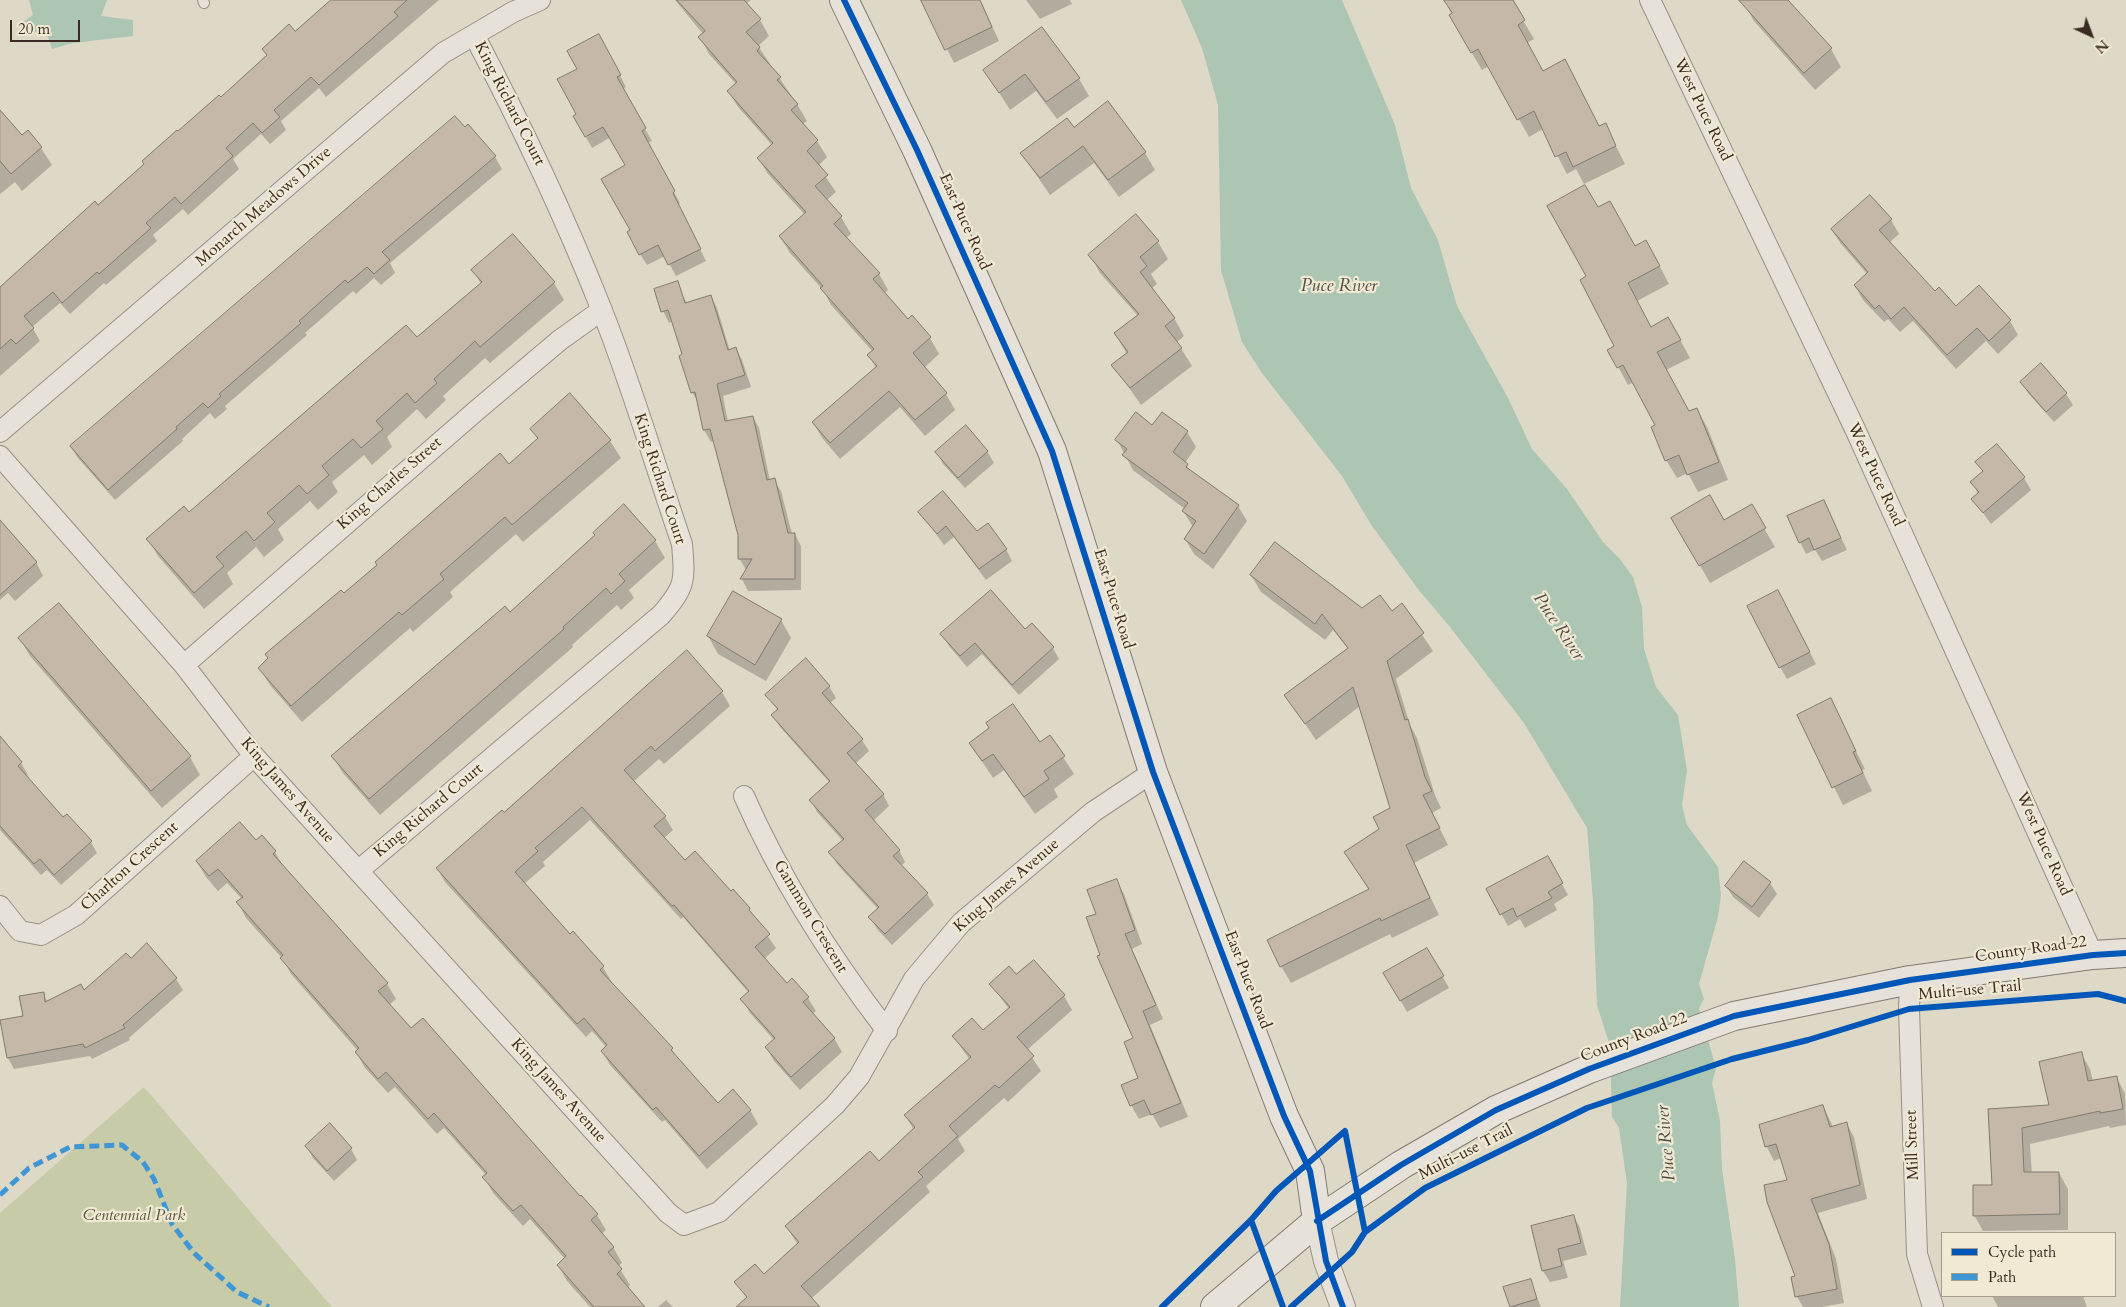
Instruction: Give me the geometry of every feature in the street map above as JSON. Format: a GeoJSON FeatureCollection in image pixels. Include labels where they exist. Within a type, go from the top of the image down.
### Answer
{"type":"FeatureCollection","features":[{"type":"Feature","properties":{"kind":"main road","name":"East Puce Road"},"geometry":{"type":"LineString","coordinates":[[844,0],[917,150],[1052,451],[1153,772],[1284,1116],[1310,1171],[1318,1221]]}},
{"type":"Feature","properties":{"kind":"main road","name":"County Road 22"},"geometry":{"type":"LineString","coordinates":[[1215,1307],[1318,1221],[1401,1165],[1496,1110],[1589,1069],[1734,1016],[1910,980],[2093,955],[2126,953]]}},
{"type":"Feature","properties":{"kind":"street","name":"Monarch Meadows Drive"},"geometry":{"type":"LineString","coordinates":[[0,432],[443,53],[513,12],[540,0]]}},
{"type":"Feature","properties":{"kind":"street","name":"West Puce Road"},"geometry":{"type":"LineString","coordinates":[[1650,0],[1854,430],[2093,955]]}},
{"type":"Feature","properties":{"kind":"street","name":"King Richard Court"},"geometry":{"type":"LineString","coordinates":[[358,871],[661,614],[676,597],[685,577],[682,544],[602,310],[513,108],[474,35]]}},
{"type":"Feature","properties":{"kind":"street","name":"King Charles Street"},"geometry":{"type":"LineString","coordinates":[[184,665],[477,410],[560,340],[602,310]]}},
{"type":"Feature","properties":{"kind":"street","name":"King James Avenue"},"geometry":{"type":"LineString","coordinates":[[0,456],[184,665],[254,756],[668,1213],[684,1225],[719,1212],[835,1105],[859,1077],[887,1031],[914,979],[961,922],[1093,812],[1153,772]]}},
{"type":"Feature","properties":{"kind":"street","name":"Charlton Crescent"},"geometry":{"type":"LineString","coordinates":[[0,906],[20,931],[41,935],[69,919],[254,756]]}},
{"type":"Feature","properties":{"kind":"street","name":"Gammon Crescent"},"geometry":{"type":"LineString","coordinates":[[744,796],[762,838],[839,968],[887,1031]]}},
{"type":"Feature","properties":{"kind":"street","name":"Mill Street"},"geometry":{"type":"LineString","coordinates":[[1910,980],[1909,1009],[1917,1254],[1932,1307]]}},
{"type":"Feature","properties":{"kind":"street"},"geometry":{"type":"LineString","coordinates":[[1318,1221],[1326,1261],[1343,1307]]}},
{"type":"Feature","properties":{"kind":"green space","name":"Centennial Park"},"geometry":{"type":"Polygon","coordinates":[[[144,1087],[332,1307],[0,1307],[0,1213],[144,1087]]]}},
{"type":"Feature","properties":{"kind":"water"},"geometry":{"type":"Polygon","coordinates":[[[29,0],[107,0],[101,16],[133,20],[133,36],[73,43],[52,49],[48,37],[41,30],[24,36],[17,26],[33,15],[29,0]]]}},
{"type":"Feature","properties":{"kind":"water","name":"Puce River"},"geometry":{"type":"Polygon","coordinates":[[[1181,0],[1342,0],[1395,125],[1411,188],[1438,240],[1457,306],[1508,398],[1532,449],[1567,489],[1603,542],[1620,559],[1633,577],[1642,607],[1644,649],[1656,687],[1678,715],[1687,770],[1682,805],[1687,825],[1718,867],[1721,895],[1718,917],[1699,984],[1704,999],[1699,1008],[1716,1068],[1712,1083],[1720,1121],[1722,1169],[1735,1259],[1739,1307],[1620,1307],[1627,1183],[1619,1128],[1612,1117],[1610,1046],[1597,1005],[1593,901],[1587,828],[1524,723],[1450,627],[1418,589],[1372,526],[1342,476],[1262,373],[1242,342],[1221,270],[1218,105],[1202,48],[1181,0]]]}},
{"type":"Feature","properties":{"kind":"building"},"geometry":{"type":"Polygon","coordinates":[[[331,0],[407,0],[394,12],[398,16],[319,85],[311,77],[274,110],[280,117],[262,133],[253,123],[226,148],[233,156],[181,204],[175,197],[146,223],[151,228],[99,274],[97,272],[62,303],[53,292],[24,316],[34,328],[16,344],[11,339],[0,349],[0,287],[95,201],[98,205],[144,164],[142,161],[177,130],[219,95],[221,97],[267,55],[262,49],[289,24],[295,31],[331,0]]]}},
{"type":"Feature","properties":{"kind":"building"},"geometry":{"type":"Polygon","coordinates":[[[677,0],[744,0],[761,19],[746,32],[760,47],[757,51],[781,77],[777,80],[798,104],[791,110],[818,140],[807,151],[828,175],[815,186],[842,216],[834,224],[880,273],[873,279],[908,319],[912,315],[931,337],[913,353],[947,393],[915,420],[889,391],[830,443],[812,422],[877,366],[867,355],[874,349],[820,288],[823,286],[779,236],[806,212],[757,158],[773,143],[727,91],[737,82],[698,37],[705,31],[677,0]]]}},
{"type":"Feature","properties":{"kind":"building"},"geometry":{"type":"Polygon","coordinates":[[[921,0],[980,0],[992,27],[945,50],[921,0]]]}},
{"type":"Feature","properties":{"kind":"building"},"geometry":{"type":"Polygon","coordinates":[[[1444,0],[1513,0],[1525,20],[1518,25],[1543,71],[1565,59],[1599,126],[1606,123],[1616,146],[1573,167],[1566,152],[1555,157],[1534,111],[1517,120],[1478,49],[1471,53],[1449,15],[1452,13],[1444,0]]]}},
{"type":"Feature","properties":{"kind":"building"},"geometry":{"type":"Polygon","coordinates":[[[1739,0],[1788,0],[1832,48],[1804,73],[1739,0]]]}},
{"type":"Feature","properties":{"kind":"building"},"geometry":{"type":"Polygon","coordinates":[[[1042,27],[1080,78],[1046,102],[1025,74],[999,93],[983,70],[1042,27]]]}},
{"type":"Feature","properties":{"kind":"building"},"geometry":{"type":"Polygon","coordinates":[[[599,34],[621,75],[617,77],[646,128],[642,131],[675,191],[673,193],[701,249],[668,265],[658,245],[639,255],[627,232],[630,230],[601,179],[625,165],[603,127],[585,137],[573,116],[576,114],[557,79],[577,69],[567,51],[599,34]]]}},
{"type":"Feature","properties":{"kind":"building"},"geometry":{"type":"Polygon","coordinates":[[[1108,101],[1146,152],[1108,180],[1083,146],[1040,178],[1020,153],[1067,118],[1074,127],[1108,101]]]}},
{"type":"Feature","properties":{"kind":"building"},"geometry":{"type":"Polygon","coordinates":[[[0,110],[22,135],[28,130],[42,147],[11,174],[0,161],[0,110]]]}},
{"type":"Feature","properties":{"kind":"building"},"geometry":{"type":"Polygon","coordinates":[[[455,116],[465,127],[468,124],[496,156],[382,252],[390,260],[374,274],[367,267],[348,283],[345,280],[299,321],[301,323],[219,394],[221,396],[208,408],[203,403],[176,427],[177,429],[108,490],[70,446],[455,116]]]}},
{"type":"Feature","properties":{"kind":"building"},"geometry":{"type":"Polygon","coordinates":[[[1585,185],[1598,207],[1610,201],[1635,246],[1646,240],[1660,266],[1628,283],[1651,327],[1668,317],[1681,340],[1657,352],[1689,411],[1697,408],[1719,462],[1687,475],[1679,455],[1665,461],[1651,427],[1655,425],[1623,365],[1617,368],[1607,350],[1614,346],[1580,280],[1586,276],[1547,206],[1585,185]]]}},
{"type":"Feature","properties":{"kind":"building"},"geometry":{"type":"Polygon","coordinates":[[[1870,195],[1892,219],[1879,230],[1935,291],[1939,287],[1956,306],[1979,285],[2011,320],[1989,341],[1977,328],[1947,355],[1904,307],[1891,319],[1879,305],[1875,309],[1854,285],[1868,272],[1831,229],[1870,195]]]}},
{"type":"Feature","properties":{"kind":"building"},"geometry":{"type":"Polygon","coordinates":[[[1136,214],[1159,241],[1140,257],[1147,266],[1140,272],[1175,318],[1165,326],[1182,348],[1130,388],[1111,365],[1128,352],[1114,333],[1139,314],[1088,255],[1136,214]]]}},
{"type":"Feature","properties":{"kind":"building"},"geometry":{"type":"Polygon","coordinates":[[[513,234],[555,282],[480,347],[475,341],[434,379],[437,383],[415,403],[407,393],[376,421],[383,429],[361,448],[353,439],[322,466],[329,475],[307,494],[299,485],[267,513],[275,522],[254,541],[246,531],[216,557],[224,566],[194,593],[146,539],[184,506],[189,512],[406,325],[417,337],[482,282],[471,270],[513,234]]]}},
{"type":"Feature","properties":{"kind":"building"},"geometry":{"type":"Polygon","coordinates":[[[678,281],[685,303],[711,295],[728,350],[736,347],[745,375],[717,384],[725,421],[753,416],[767,480],[775,478],[788,533],[795,533],[795,579],[740,579],[752,559],[738,559],[738,535],[710,429],[703,430],[695,392],[691,393],[679,356],[682,354],[668,310],[661,312],[654,289],[678,281]]]}},
{"type":"Feature","properties":{"kind":"building"},"geometry":{"type":"Polygon","coordinates":[[[2041,363],[2067,393],[2046,412],[2020,382],[2041,363]]]}},
{"type":"Feature","properties":{"kind":"building"},"geometry":{"type":"Polygon","coordinates":[[[570,393],[611,440],[512,525],[505,517],[440,574],[444,579],[402,615],[399,612],[291,706],[258,668],[268,658],[265,654],[341,590],[344,593],[377,565],[375,562],[500,453],[509,464],[538,438],[530,429],[570,393]]]}},
{"type":"Feature","properties":{"kind":"building"},"geometry":{"type":"Polygon","coordinates":[[[1136,412],[1152,425],[1162,412],[1188,431],[1173,452],[1188,464],[1186,467],[1239,505],[1204,554],[1184,539],[1196,521],[1182,511],[1188,503],[1122,455],[1127,449],[1115,440],[1136,412]]]}},
{"type":"Feature","properties":{"kind":"building"},"geometry":{"type":"Polygon","coordinates":[[[966,425],[988,451],[958,478],[935,452],[966,425]]]}},
{"type":"Feature","properties":{"kind":"building"},"geometry":{"type":"Polygon","coordinates":[[[1997,444],[2025,477],[1983,513],[1971,499],[1979,492],[1970,482],[1983,471],[1975,462],[1997,444]]]}},
{"type":"Feature","properties":{"kind":"building"},"geometry":{"type":"Polygon","coordinates":[[[943,491],[977,531],[988,523],[1007,549],[979,569],[946,526],[937,534],[918,512],[943,491]]]}},
{"type":"Feature","properties":{"kind":"building"},"geometry":{"type":"Polygon","coordinates":[[[1710,495],[1724,520],[1752,504],[1766,528],[1699,566],[1671,518],[1710,495]]]}},
{"type":"Feature","properties":{"kind":"building"},"geometry":{"type":"Polygon","coordinates":[[[1824,500],[1841,538],[1814,550],[1809,538],[1799,543],[1787,516],[1824,500]]]}},
{"type":"Feature","properties":{"kind":"building"},"geometry":{"type":"Polygon","coordinates":[[[624,504],[656,540],[619,574],[625,581],[611,594],[606,588],[563,627],[564,629],[369,799],[331,756],[505,606],[510,612],[595,535],[593,533],[624,504]]]}},
{"type":"Feature","properties":{"kind":"building"},"geometry":{"type":"Polygon","coordinates":[[[0,520],[37,562],[0,595],[0,520]]]}},
{"type":"Feature","properties":{"kind":"building"},"geometry":{"type":"Polygon","coordinates":[[[1275,542],[1362,608],[1380,595],[1392,611],[1402,603],[1424,633],[1387,661],[1405,720],[1408,719],[1425,777],[1432,791],[1423,795],[1440,828],[1406,845],[1430,898],[1381,921],[1380,918],[1280,967],[1267,940],[1369,889],[1344,852],[1379,829],[1373,817],[1390,808],[1353,687],[1305,724],[1284,695],[1348,648],[1322,614],[1315,624],[1250,575],[1275,542]]]}},
{"type":"Feature","properties":{"kind":"building"},"geometry":{"type":"Polygon","coordinates":[[[991,590],[1025,629],[1032,623],[1054,647],[1012,685],[975,643],[960,656],[940,634],[991,590]]]}},
{"type":"Feature","properties":{"kind":"building"},"geometry":{"type":"Polygon","coordinates":[[[1778,590],[1810,652],[1779,668],[1747,606],[1778,590]]]}},
{"type":"Feature","properties":{"kind":"building"},"geometry":{"type":"Polygon","coordinates":[[[733,591],[782,619],[755,665],[707,636],[733,591]]]}},
{"type":"Feature","properties":{"kind":"building"},"geometry":{"type":"Polygon","coordinates":[[[59,603],[191,756],[151,791],[18,638],[59,603]]]}},
{"type":"Feature","properties":{"kind":"building"},"geometry":{"type":"Polygon","coordinates":[[[687,650],[723,691],[655,751],[651,746],[624,770],[666,816],[654,826],[685,860],[695,851],[731,891],[733,889],[750,908],[749,910],[770,934],[755,947],[787,983],[792,978],[809,997],[803,1002],[835,1038],[791,1077],[765,1047],[775,1038],[740,999],[749,991],[674,905],[672,906],[582,807],[535,848],[538,851],[515,872],[570,934],[573,931],[604,966],[600,970],[673,1048],[671,1050],[718,1103],[733,1089],[751,1110],[699,1156],[656,1107],[653,1110],[601,1051],[607,1045],[584,1018],[577,1024],[436,868],[502,810],[504,812],[687,650]]]}},
{"type":"Feature","properties":{"kind":"building"},"geometry":{"type":"Polygon","coordinates":[[[806,658],[830,686],[822,693],[863,739],[847,753],[884,794],[865,810],[900,850],[893,856],[928,893],[885,934],[868,917],[879,907],[828,852],[844,839],[809,800],[830,781],[771,715],[778,709],[765,695],[806,658]]]}},
{"type":"Feature","properties":{"kind":"building"},"geometry":{"type":"Polygon","coordinates":[[[1831,698],[1856,751],[1853,752],[1863,773],[1832,788],[1797,715],[1831,698]]]}},
{"type":"Feature","properties":{"kind":"building"},"geometry":{"type":"Polygon","coordinates":[[[1013,704],[1040,742],[1050,735],[1065,756],[1044,771],[1049,779],[1024,797],[993,754],[982,761],[969,743],[989,728],[986,723],[1013,704]]]}},
{"type":"Feature","properties":{"kind":"building"},"geometry":{"type":"Polygon","coordinates":[[[0,736],[22,762],[18,766],[63,817],[67,814],[92,841],[54,875],[40,859],[34,864],[0,826],[0,736]]]}},
{"type":"Feature","properties":{"kind":"building"},"geometry":{"type":"Polygon","coordinates":[[[240,822],[256,840],[262,835],[276,851],[273,854],[388,983],[378,991],[411,1028],[423,1018],[598,1214],[591,1220],[614,1247],[608,1252],[622,1269],[617,1274],[645,1307],[594,1307],[557,1265],[566,1256],[521,1205],[513,1211],[482,1177],[487,1173],[434,1113],[428,1119],[386,1072],[378,1079],[355,1052],[359,1048],[280,958],[283,955],[236,902],[243,897],[218,869],[209,876],[196,861],[240,822]]]}},
{"type":"Feature","properties":{"kind":"building"},"geometry":{"type":"Polygon","coordinates":[[[1548,856],[1563,883],[1548,892],[1552,898],[1517,917],[1513,908],[1500,915],[1486,889],[1548,856]]]}},
{"type":"Feature","properties":{"kind":"building"},"geometry":{"type":"Polygon","coordinates":[[[1744,861],[1771,882],[1752,907],[1725,886],[1744,861]]]}},
{"type":"Feature","properties":{"kind":"building"},"geometry":{"type":"Polygon","coordinates":[[[1117,879],[1135,930],[1125,934],[1156,1005],[1143,1011],[1181,1103],[1151,1115],[1144,1100],[1130,1106],[1121,1085],[1138,1078],[1124,1042],[1133,1038],[1097,956],[1100,955],[1086,917],[1096,914],[1087,890],[1117,879]]]}},
{"type":"Feature","properties":{"kind":"building"},"geometry":{"type":"Polygon","coordinates":[[[147,943],[177,978],[123,1025],[125,1028],[85,1048],[83,1044],[7,1058],[0,1020],[23,1016],[19,996],[44,992],[45,1002],[81,984],[84,990],[126,953],[131,958],[147,943]]]}},
{"type":"Feature","properties":{"kind":"building"},"geometry":{"type":"Polygon","coordinates":[[[1427,948],[1444,976],[1400,1001],[1383,973],[1427,948]]]}},
{"type":"Feature","properties":{"kind":"building"},"geometry":{"type":"Polygon","coordinates":[[[1034,960],[1065,995],[1017,1037],[1034,1056],[999,1088],[995,1085],[949,1126],[958,1136],[918,1172],[923,1177],[801,1286],[820,1307],[736,1307],[747,1297],[734,1282],[755,1264],[764,1274],[799,1242],[785,1226],[870,1151],[879,1161],[915,1127],[904,1115],[971,1057],[952,1036],[972,1018],[983,1030],[1010,1007],[989,984],[1009,966],[1016,974],[1034,960]]]}},
{"type":"Feature","properties":{"kind":"building"},"geometry":{"type":"Polygon","coordinates":[[[2082,1052],[2088,1081],[2117,1076],[2123,1109],[2100,1113],[2100,1111],[2022,1128],[2024,1172],[2059,1172],[2060,1214],[1973,1216],[1973,1185],[1992,1185],[1988,1109],[2049,1105],[2039,1062],[2082,1052]]]}},
{"type":"Feature","properties":{"kind":"building"},"geometry":{"type":"Polygon","coordinates":[[[1823,1105],[1830,1127],[1847,1122],[1860,1185],[1811,1199],[1829,1244],[1837,1289],[1795,1297],[1791,1277],[1795,1276],[1767,1202],[1764,1185],[1787,1180],[1776,1144],[1765,1147],[1759,1125],[1823,1105]]]}},
{"type":"Feature","properties":{"kind":"building"},"geometry":{"type":"Polygon","coordinates":[[[330,1123],[352,1148],[327,1171],[305,1146],[330,1123]]]}},
{"type":"Feature","properties":{"kind":"building"},"geometry":{"type":"Polygon","coordinates":[[[1574,1215],[1581,1243],[1558,1249],[1562,1266],[1542,1271],[1531,1226],[1574,1215]]]}},
{"type":"Feature","properties":{"kind":"building"},"geometry":{"type":"Polygon","coordinates":[[[1531,1279],[1537,1299],[1510,1307],[1503,1287],[1531,1279]]]}},
{"type":"Feature","properties":{"kind":"marked path"},"geometry":{"type":"LineString","coordinates":[[0,1195],[29,1168],[70,1147],[122,1145],[143,1162],[154,1179],[172,1224],[194,1253],[237,1292],[269,1307]]}},
{"type":"Feature","properties":{"kind":"cycle path"},"geometry":{"type":"LineString","coordinates":[[844,0],[917,150],[1052,451],[1153,772],[1284,1116],[1310,1171],[1326,1261],[1343,1307]]}},
{"type":"Feature","properties":{"kind":"cycle path","name":"Multi-use Trail"},"geometry":{"type":"LineString","coordinates":[[1317,1221],[1401,1165],[1496,1110],[1589,1069],[1734,1016],[1910,980],[2093,955],[2126,953]]}},
{"type":"Feature","properties":{"kind":"cycle path","name":"Multi-use Trail"},"geometry":{"type":"LineString","coordinates":[[1291,1307],[1352,1252],[1365,1232],[1425,1188],[1587,1108],[1732,1059],[1808,1040],[1909,1009],[2098,994],[2126,1001]]}},
{"type":"Feature","properties":{"kind":"cycle path"},"geometry":{"type":"LineString","coordinates":[[1162,1307],[1251,1220],[1276,1191],[1345,1131],[1365,1232]]}},
{"type":"Feature","properties":{"kind":"cycle path"},"geometry":{"type":"LineString","coordinates":[[1251,1220],[1283,1307]]}}]}
